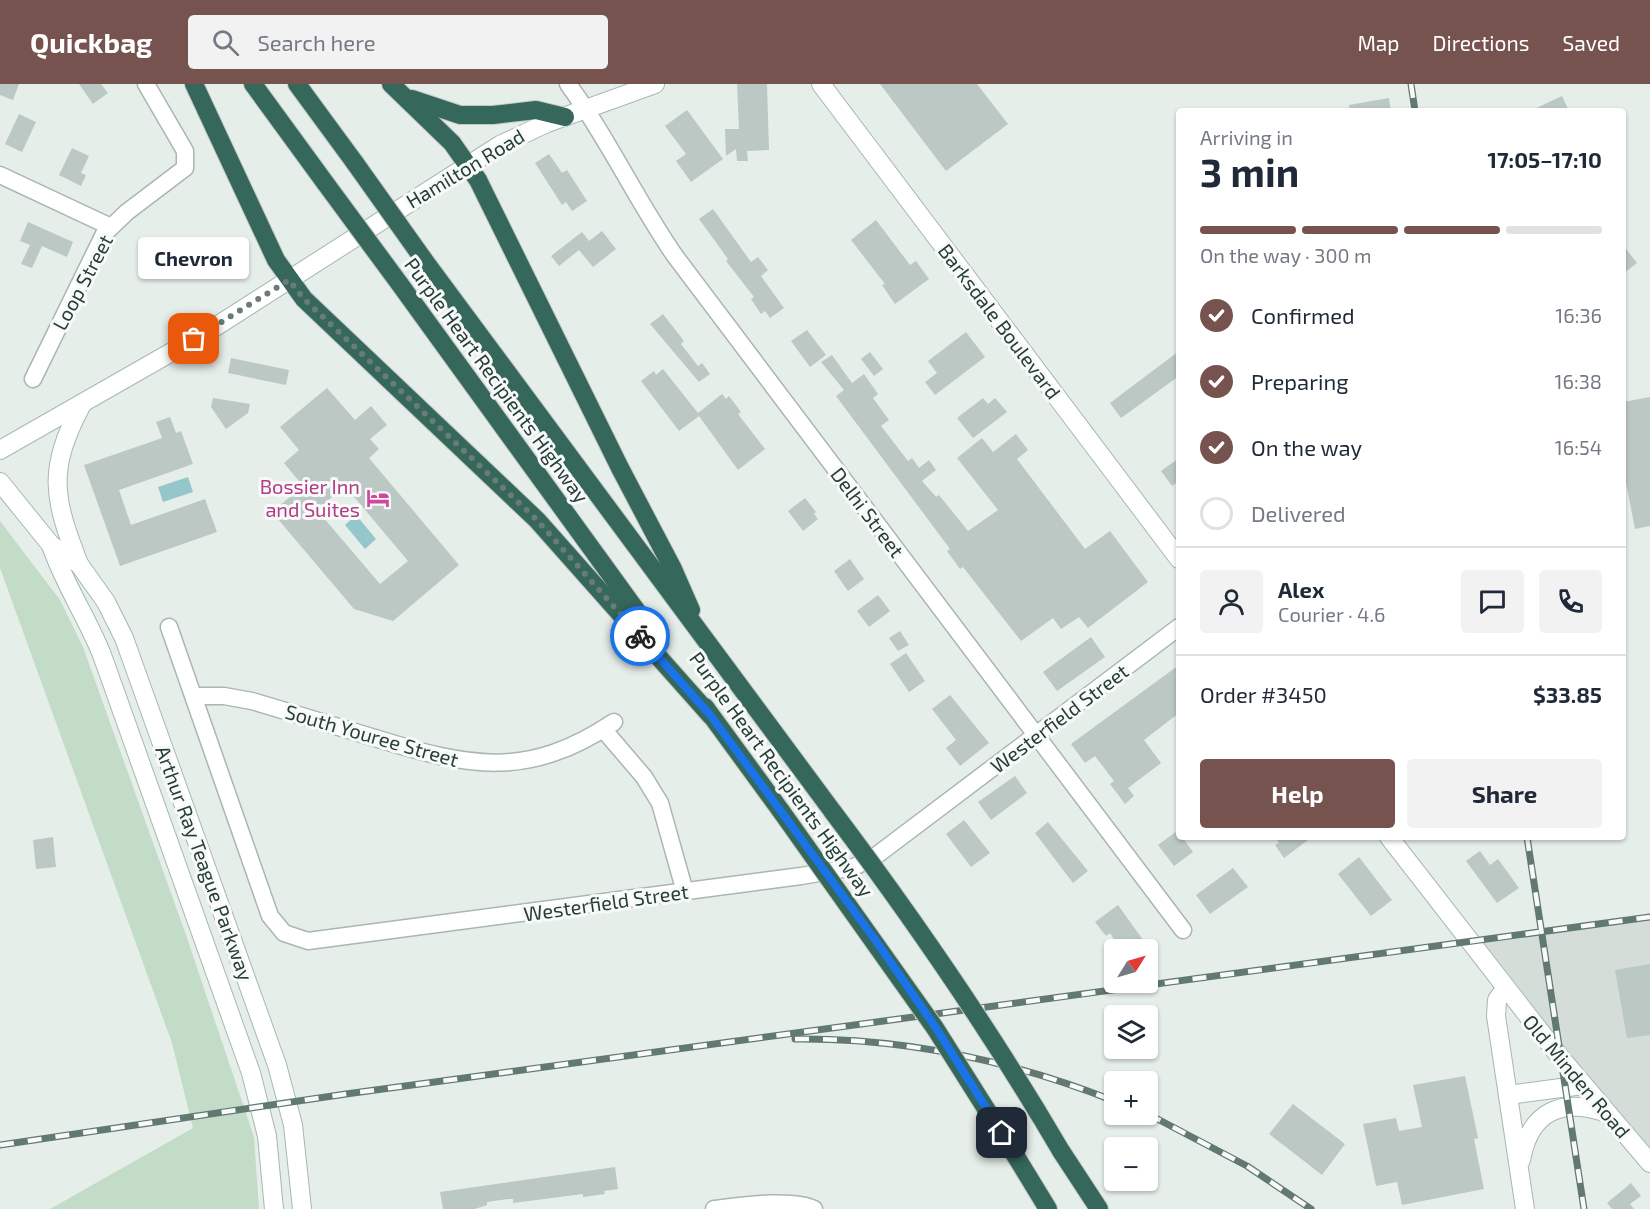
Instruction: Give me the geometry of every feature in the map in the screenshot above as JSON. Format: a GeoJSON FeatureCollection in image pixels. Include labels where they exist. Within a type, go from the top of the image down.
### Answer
{"type":"FeatureCollection","features":[{"type":"Feature","properties":{"kind":"highway"},"geometry":{"type":"LineString","coordinates":[[194,84],[276,260],[289,280],[311,306],[537,520],[711,716]]}},
{"type":"Feature","properties":{"kind":"highway","name":"Purple Heart Recipients Highway"},"geometry":{"type":"LineString","coordinates":[[253,84],[605,565],[929,1018],[1048,1209]]}},
{"type":"Feature","properties":{"kind":"highway","name":"Purple Heart Recipients Highway"},"geometry":{"type":"LineString","coordinates":[[297,84],[424,260],[930,944],[1021,1083],[1061,1151],[1089,1209]]}},
{"type":"Feature","properties":{"kind":"highway"},"geometry":{"type":"LineString","coordinates":[[395,87],[426,105],[460,114],[486,115],[536,110],[565,117]]}},
{"type":"Feature","properties":{"kind":"highway"},"geometry":{"type":"LineString","coordinates":[[395,87],[452,143],[468,164],[484,192],[628,484],[673,569],[703,639]]}},
{"type":"Feature","properties":{"kind":"highway"},"geometry":{"type":"LineString","coordinates":[[1061,1151],[1099,1209]]}},
{"type":"Feature","properties":{"kind":"highway"},"geometry":{"type":"LineString","coordinates":[[1024,1170],[1040,1209]]}},
{"type":"Feature","properties":{"kind":"street","name":"Loop Street"},"geometry":{"type":"LineString","coordinates":[[33,379],[95,249],[111,227],[181,173],[186,163],[185,151],[146,84]]}},
{"type":"Feature","properties":{"kind":"street","name":"Delhi Street"},"geometry":{"type":"LineString","coordinates":[[568,84],[586,109],[657,230],[675,256],[1183,930]]}},
{"type":"Feature","properties":{"kind":"street","name":"Hamilton Road"},"geometry":{"type":"LineString","coordinates":[[0,450],[213,329],[468,164],[523,133],[655,84]]}},
{"type":"Feature","properties":{"kind":"street","name":"Barksdale Boulevard"},"geometry":{"type":"LineString","coordinates":[[821,84],[1176,555]]}},
{"type":"Feature","properties":{"kind":"street"},"geometry":{"type":"LineString","coordinates":[[0,175],[111,227]]}},
{"type":"Feature","properties":{"kind":"street"},"geometry":{"type":"LineString","coordinates":[[79,564],[61,516],[57,480],[61,450],[82,404]]}},
{"type":"Feature","properties":{"kind":"street","name":"Arthur Ray Teague Parkway"},"geometry":{"type":"LineString","coordinates":[[0,482],[51,545],[79,564],[106,602],[124,638],[272,1049],[293,1125],[302,1209]]}},
{"type":"Feature","properties":{"kind":"street","name":"Arthur Ray Teague Parkway"},"geometry":{"type":"LineString","coordinates":[[51,545],[62,579],[87,621],[102,655],[251,1073],[267,1136],[274,1209]]}},
{"type":"Feature","properties":{"kind":"street","name":"Westerfield Street"},"geometry":{"type":"LineString","coordinates":[[169,627],[270,915],[278,928],[291,937],[315,941],[685,892],[860,865],[877,855],[1176,629]]}},
{"type":"Feature","properties":{"kind":"street","name":"South Youree Street"},"geometry":{"type":"LineString","coordinates":[[194,696],[224,696],[252,701],[427,754],[467,762],[507,763],[540,758],[576,745],[609,726],[660,803],[685,892]]}},
{"type":"Feature","properties":{"kind":"street"},"geometry":{"type":"LineString","coordinates":[[1391,840],[1505,988],[1497,1000],[1496,1016],[1525,1209]]}},
{"type":"Feature","properties":{"kind":"street","name":"Old Minden Road"},"geometry":{"type":"LineString","coordinates":[[1505,988],[1583,1085],[1650,1162]]}},
{"type":"Feature","properties":{"kind":"street"},"geometry":{"type":"LineString","coordinates":[[1508,1095],[1583,1085]]}},
{"type":"Feature","properties":{"kind":"street"},"geometry":{"type":"LineString","coordinates":[[1519,1171],[1529,1134],[1552,1110],[1578,1106],[1607,1113]]}},
{"type":"Feature","properties":{"kind":"street"},"geometry":{"type":"LineString","coordinates":[[714,1209],[783,1205],[801,1205],[814,1209]]}},
{"type":"Feature","properties":{"kind":"shaded area"},"geometry":{"type":"Polygon","coordinates":[[[1650,917],[1650,1163],[1468,940],[1650,917]]]}},
{"type":"Feature","properties":{"kind":"green space"},"geometry":{"type":"Polygon","coordinates":[[[0,521],[60,600],[83,647],[186,935],[254,1137],[259,1209],[50,1209],[193,1128],[172,1043],[0,568],[0,521]]]}},
{"type":"Feature","properties":{"kind":"water"},"geometry":{"type":"Polygon","coordinates":[[[188,477],[193,492],[163,502],[158,487],[188,477]]]}},
{"type":"Feature","properties":{"kind":"water"},"geometry":{"type":"Polygon","coordinates":[[[356,515],[376,539],[365,549],[345,525],[356,515]]]}},
{"type":"Feature","properties":{"kind":"building"},"geometry":{"type":"Polygon","coordinates":[[[0,84],[19,84],[13,100],[0,95],[0,84]]]}},
{"type":"Feature","properties":{"kind":"building"},"geometry":{"type":"Polygon","coordinates":[[[79,84],[101,84],[108,93],[93,104],[79,84]]]}},
{"type":"Feature","properties":{"kind":"building"},"geometry":{"type":"Polygon","coordinates":[[[737,84],[767,84],[769,150],[747,151],[748,161],[737,161],[736,149],[726,156],[725,129],[739,129],[737,84]]]}},
{"type":"Feature","properties":{"kind":"building"},"geometry":{"type":"Polygon","coordinates":[[[880,84],[977,84],[1008,124],[946,171],[880,84]]]}},
{"type":"Feature","properties":{"kind":"building"},"geometry":{"type":"Polygon","coordinates":[[[1562,96],[1568,108],[1536,108],[1562,96]]]}},
{"type":"Feature","properties":{"kind":"building"},"geometry":{"type":"Polygon","coordinates":[[[1389,98],[1391,108],[1350,108],[1349,105],[1389,98]]]}},
{"type":"Feature","properties":{"kind":"building"},"geometry":{"type":"Polygon","coordinates":[[[687,110],[723,159],[691,182],[676,161],[686,154],[665,126],[687,110]]]}},
{"type":"Feature","properties":{"kind":"building"},"geometry":{"type":"Polygon","coordinates":[[[19,114],[36,122],[22,152],[5,144],[19,114]]]}},
{"type":"Feature","properties":{"kind":"building"},"geometry":{"type":"Polygon","coordinates":[[[72,148],[89,156],[81,173],[86,175],[81,186],[59,175],[72,148]]]}},
{"type":"Feature","properties":{"kind":"building"},"geometry":{"type":"Polygon","coordinates":[[[549,154],[562,173],[567,170],[587,201],[572,211],[566,202],[562,205],[535,163],[549,154]]]}},
{"type":"Feature","properties":{"kind":"building"},"geometry":{"type":"Polygon","coordinates":[[[713,209],[751,262],[758,257],[768,270],[761,276],[784,308],[770,318],[765,311],[761,314],[751,299],[754,297],[726,261],[728,259],[699,219],[713,209]]]}},
{"type":"Feature","properties":{"kind":"building"},"geometry":{"type":"Polygon","coordinates":[[[876,220],[910,265],[916,261],[929,279],[895,304],[882,285],[885,284],[851,240],[876,220]]]}},
{"type":"Feature","properties":{"kind":"building"},"geometry":{"type":"Polygon","coordinates":[[[28,222],[73,242],[67,257],[42,246],[32,268],[21,264],[30,245],[20,241],[28,222]]]}},
{"type":"Feature","properties":{"kind":"building"},"geometry":{"type":"Polygon","coordinates":[[[602,231],[616,249],[593,267],[579,250],[559,266],[551,256],[582,232],[589,241],[602,231]]]}},
{"type":"Feature","properties":{"kind":"building"},"geometry":{"type":"Polygon","coordinates":[[[1626,249],[1637,263],[1626,272],[1626,249]]]}},
{"type":"Feature","properties":{"kind":"building"},"geometry":{"type":"Polygon","coordinates":[[[663,314],[684,341],[681,344],[698,366],[702,363],[710,374],[699,382],[650,324],[663,314]]]}},
{"type":"Feature","properties":{"kind":"building"},"geometry":{"type":"Polygon","coordinates":[[[807,330],[826,355],[810,367],[791,341],[807,330]]]}},
{"type":"Feature","properties":{"kind":"building"},"geometry":{"type":"Polygon","coordinates":[[[966,332],[985,357],[935,395],[925,382],[937,373],[928,361],[966,332]]]}},
{"type":"Feature","properties":{"kind":"building"},"geometry":{"type":"Polygon","coordinates":[[[870,352],[883,369],[874,376],[861,359],[870,352]]]}},
{"type":"Feature","properties":{"kind":"building"},"geometry":{"type":"Polygon","coordinates":[[[1176,353],[1176,378],[1121,418],[1110,403],[1176,353]]]}},
{"type":"Feature","properties":{"kind":"building"},"geometry":{"type":"Polygon","coordinates":[[[832,355],[852,383],[864,374],[878,394],[873,398],[889,420],[881,426],[908,461],[912,458],[919,468],[929,460],[936,470],[922,481],[936,497],[939,495],[968,531],[998,510],[957,458],[982,438],[993,452],[1016,434],[1028,450],[1017,459],[1085,549],[1110,531],[1148,582],[1088,628],[1079,617],[1061,629],[1053,618],[1021,641],[963,567],[960,569],[947,551],[950,549],[836,396],[844,390],[821,362],[832,355]]]}},
{"type":"Feature","properties":{"kind":"building"},"geometry":{"type":"Polygon","coordinates":[[[231,358],[289,370],[286,385],[228,373],[231,358]]]}},
{"type":"Feature","properties":{"kind":"building"},"geometry":{"type":"Polygon","coordinates":[[[663,369],[698,413],[722,394],[726,399],[729,396],[741,412],[738,414],[765,449],[738,470],[699,416],[679,431],[641,381],[654,371],[656,375],[663,369]]]}},
{"type":"Feature","properties":{"kind":"building","name":"Bossier Inn and Suites"},"geometry":{"type":"Polygon","coordinates":[[[327,388],[355,420],[371,406],[387,425],[370,439],[379,449],[369,458],[459,565],[393,621],[354,609],[272,512],[303,486],[284,463],[299,450],[280,427],[327,388]],[[345,486],[317,510],[380,584],[408,561],[345,486]]]}},
{"type":"Feature","properties":{"kind":"building"},"geometry":{"type":"Polygon","coordinates":[[[1650,397],[1650,526],[1635,529],[1626,482],[1626,401],[1650,397]]]}},
{"type":"Feature","properties":{"kind":"building"},"geometry":{"type":"Polygon","coordinates":[[[213,398],[250,404],[248,413],[226,429],[211,407],[213,398]]]}},
{"type":"Feature","properties":{"kind":"building"},"geometry":{"type":"Polygon","coordinates":[[[983,398],[988,404],[995,398],[1007,412],[973,438],[957,418],[983,398]]]}},
{"type":"Feature","properties":{"kind":"building"},"geometry":{"type":"Polygon","coordinates":[[[170,417],[176,433],[181,431],[193,464],[119,490],[131,525],[205,499],[217,532],[120,566],[84,465],[162,438],[156,422],[170,417]]]}},
{"type":"Feature","properties":{"kind":"building"},"geometry":{"type":"Polygon","coordinates":[[[1176,460],[1176,483],[1172,486],[1161,471],[1176,460]]]}},
{"type":"Feature","properties":{"kind":"building"},"geometry":{"type":"Polygon","coordinates":[[[805,498],[816,512],[814,514],[818,519],[803,531],[788,511],[805,498]]]}},
{"type":"Feature","properties":{"kind":"building"},"geometry":{"type":"Polygon","coordinates":[[[850,559],[864,579],[848,591],[834,571],[850,559]]]}},
{"type":"Feature","properties":{"kind":"building"},"geometry":{"type":"Polygon","coordinates":[[[878,595],[890,611],[869,627],[857,611],[878,595]]]}},
{"type":"Feature","properties":{"kind":"building"},"geometry":{"type":"Polygon","coordinates":[[[900,631],[909,645],[898,651],[889,638],[900,631]]]}},
{"type":"Feature","properties":{"kind":"building"},"geometry":{"type":"Polygon","coordinates":[[[1091,637],[1105,657],[1057,691],[1043,672],[1091,637]]]}},
{"type":"Feature","properties":{"kind":"building"},"geometry":{"type":"Polygon","coordinates":[[[906,653],[925,681],[909,692],[890,664],[906,653]]]}},
{"type":"Feature","properties":{"kind":"building"},"geometry":{"type":"Polygon","coordinates":[[[1176,667],[1176,715],[1144,740],[1161,763],[1128,788],[1134,796],[1125,804],[1110,784],[1114,781],[1095,756],[1085,763],[1071,744],[1176,667]]]}},
{"type":"Feature","properties":{"kind":"building"},"geometry":{"type":"Polygon","coordinates":[[[950,695],[989,743],[960,766],[946,748],[956,740],[932,709],[950,695]]]}},
{"type":"Feature","properties":{"kind":"building"},"geometry":{"type":"Polygon","coordinates":[[[1015,776],[1027,793],[991,820],[978,802],[1015,776]]]}},
{"type":"Feature","properties":{"kind":"building"},"geometry":{"type":"Polygon","coordinates":[[[964,820],[990,853],[971,867],[946,834],[964,820]]]}},
{"type":"Feature","properties":{"kind":"building"},"geometry":{"type":"Polygon","coordinates":[[[1048,822],[1088,871],[1073,883],[1035,833],[1048,822]]]}},
{"type":"Feature","properties":{"kind":"building"},"geometry":{"type":"Polygon","coordinates":[[[1176,832],[1176,840],[1184,840],[1193,852],[1174,866],[1158,845],[1176,832]]]}},
{"type":"Feature","properties":{"kind":"building"},"geometry":{"type":"Polygon","coordinates":[[[53,837],[56,867],[36,869],[33,840],[53,837]]]}},
{"type":"Feature","properties":{"kind":"building"},"geometry":{"type":"Polygon","coordinates":[[[1277,840],[1308,840],[1284,858],[1275,845],[1279,843],[1277,840]]]}},
{"type":"Feature","properties":{"kind":"building"},"geometry":{"type":"Polygon","coordinates":[[[1480,851],[1490,865],[1498,859],[1519,888],[1497,903],[1466,861],[1480,851]]]}},
{"type":"Feature","properties":{"kind":"building"},"geometry":{"type":"Polygon","coordinates":[[[1359,857],[1392,900],[1371,916],[1338,874],[1359,857]]]}},
{"type":"Feature","properties":{"kind":"building"},"geometry":{"type":"Polygon","coordinates":[[[1233,868],[1248,887],[1210,914],[1196,895],[1233,868]]]}},
{"type":"Feature","properties":{"kind":"building"},"geometry":{"type":"Polygon","coordinates":[[[1118,905],[1142,939],[1114,939],[1110,933],[1106,936],[1095,922],[1118,905]]]}},
{"type":"Feature","properties":{"kind":"building"},"geometry":{"type":"Polygon","coordinates":[[[1650,964],[1650,1035],[1627,1038],[1615,970],[1650,964]]]}},
{"type":"Feature","properties":{"kind":"building"},"geometry":{"type":"Polygon","coordinates":[[[1465,1076],[1478,1138],[1474,1139],[1484,1189],[1402,1205],[1397,1182],[1376,1186],[1363,1124],[1396,1118],[1399,1131],[1422,1127],[1413,1085],[1465,1076]]]}},
{"type":"Feature","properties":{"kind":"building"},"geometry":{"type":"Polygon","coordinates":[[[1293,1104],[1345,1144],[1322,1175],[1269,1134],[1293,1104]]]}},
{"type":"Feature","properties":{"kind":"building"},"geometry":{"type":"Polygon","coordinates":[[[615,1167],[618,1189],[604,1191],[605,1194],[583,1197],[583,1194],[513,1203],[513,1199],[508,1199],[487,1202],[487,1205],[475,1209],[443,1209],[440,1192],[615,1167]]]}},
{"type":"Feature","properties":{"kind":"building"},"geometry":{"type":"Polygon","coordinates":[[[1631,1183],[1641,1196],[1630,1204],[1634,1209],[1612,1209],[1607,1203],[1631,1183]]]}},
{"type":"Feature","properties":{"kind":"railway"},"geometry":{"type":"LineString","coordinates":[[1411,84],[1415,108]]}},
{"type":"Feature","properties":{"kind":"railway"},"geometry":{"type":"LineString","coordinates":[[1527,840],[1584,1209]]}},
{"type":"Feature","properties":{"kind":"railway"},"geometry":{"type":"LineString","coordinates":[[0,1145],[346,1094],[1650,917]]}},
{"type":"Feature","properties":{"kind":"railway"},"geometry":{"type":"LineString","coordinates":[[795,1039],[877,1043],[958,1055],[1037,1074],[1104,1097]]}},
{"type":"Feature","properties":{"kind":"railway"},"geometry":{"type":"LineString","coordinates":[[1158,1119],[1247,1166],[1311,1209]]}},
{"type":"Feature","properties":{"kind":"way so far"},"geometry":{"type":"LineString","coordinates":[[194,339],[289,280],[304,299],[537,520],[640,636]]}},
{"type":"Feature","properties":{"kind":"place","name":"Chevron"},"geometry":{"type":"Point","coordinates":[194,339]}},
{"type":"Feature","properties":{"kind":"place","name":"Bossier Inn and Suites"},"geometry":{"type":"Point","coordinates":[378,498]}},
{"type":"Feature","properties":{"kind":"route"},"geometry":{"type":"LineString","coordinates":[[640,636],[711,716],[876,941],[936,1028],[1002,1133]]}}]}
